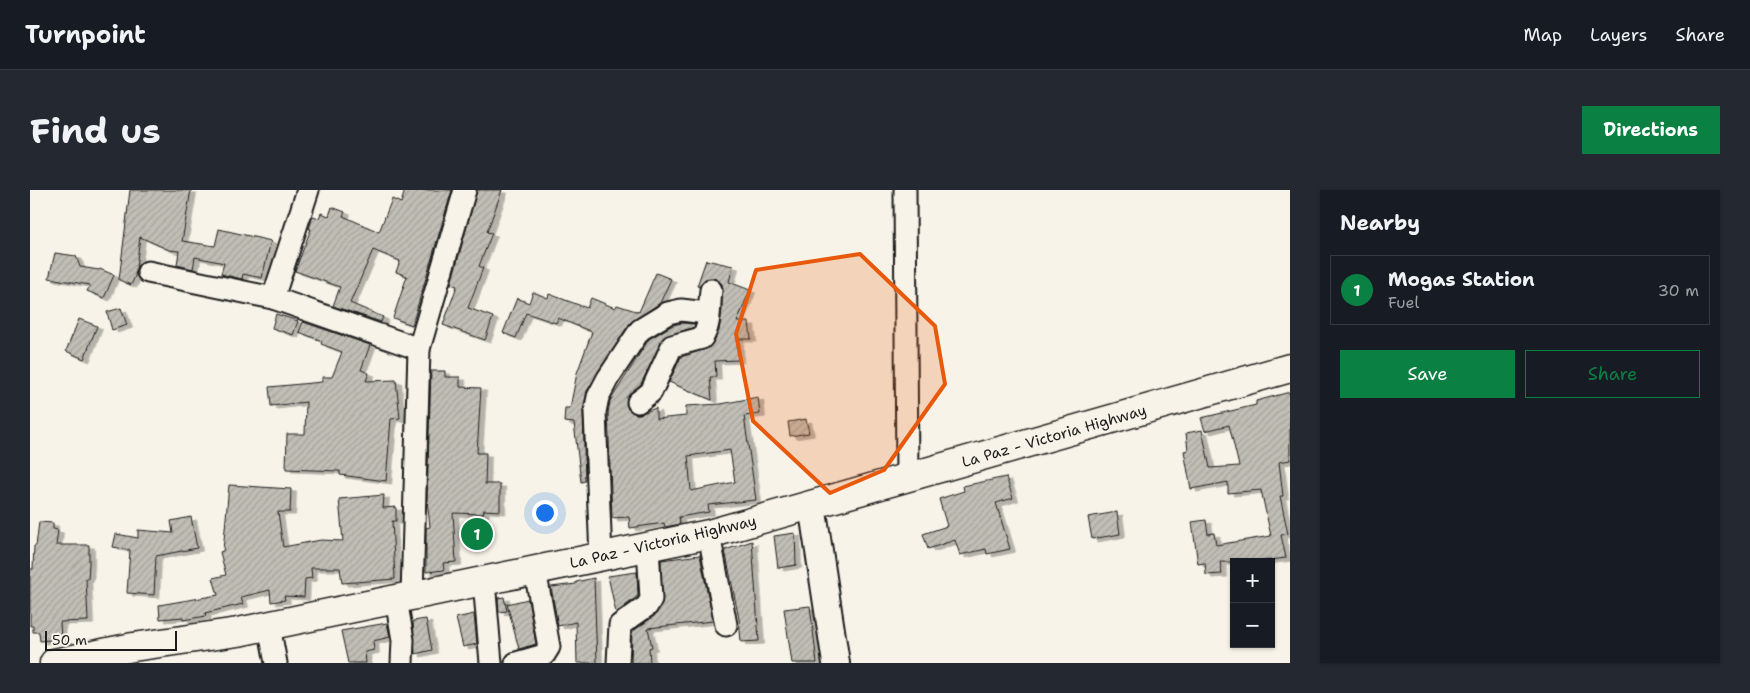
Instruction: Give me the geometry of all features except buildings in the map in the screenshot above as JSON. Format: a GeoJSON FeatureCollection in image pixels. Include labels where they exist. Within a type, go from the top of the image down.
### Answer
{"type":"FeatureCollection","features":[{"type":"Feature","properties":{"kind":"main road","name":"La Paz - Victoria Highway"},"geometry":{"type":"LineString","coordinates":[[54,663],[134,655],[709,534],[1290,368]]}},
{"type":"Feature","properties":{"kind":"street"},"geometry":{"type":"LineString","coordinates":[[273,298],[308,190]]}},
{"type":"Feature","properties":{"kind":"street"},"geometry":{"type":"LineString","coordinates":[[402,663],[404,598],[419,349],[465,190]]}},
{"type":"Feature","properties":{"kind":"street"},"geometry":{"type":"LineString","coordinates":[[905,190],[907,478]]}},
{"type":"Feature","properties":{"kind":"street"},"geometry":{"type":"LineString","coordinates":[[148,272],[273,298],[419,349]]}},
{"type":"Feature","properties":{"kind":"street"},"geometry":{"type":"LineString","coordinates":[[638,402],[651,392],[672,346],[683,341],[693,342],[702,338],[708,329],[707,313],[711,290]]}},
{"type":"Feature","properties":{"kind":"street"},"geometry":{"type":"LineString","coordinates":[[601,557],[595,412],[598,397],[640,330],[668,313],[681,310],[707,313]]}},
{"type":"Feature","properties":{"kind":"street"},"geometry":{"type":"LineString","coordinates":[[812,505],[836,663]]}},
{"type":"Feature","properties":{"kind":"street"},"geometry":{"type":"LineString","coordinates":[[709,534],[726,625]]}},
{"type":"Feature","properties":{"kind":"street"},"geometry":{"type":"LineString","coordinates":[[618,663],[620,625],[647,606],[651,599],[648,547]]}},
{"type":"Feature","properties":{"kind":"street"},"geometry":{"type":"LineString","coordinates":[[516,663],[544,655],[549,647],[535,570]]}},
{"type":"Feature","properties":{"kind":"street"},"geometry":{"type":"LineString","coordinates":[[484,581],[491,663]]}},
{"type":"Feature","properties":{"kind":"street"},"geometry":{"type":"LineString","coordinates":[[269,626],[276,663]]}},
{"type":"Feature","properties":{"kind":"highlighted area"},"geometry":{"type":"Polygon","coordinates":[[[860,254],[935,326],[945,384],[884,470],[830,493],[753,421],[736,334],[756,270],[860,254]]]}},
{"type":"Feature","properties":{"kind":"place","name":"Mogas Station"},"geometry":{"type":"Point","coordinates":[477,534]}}]}
